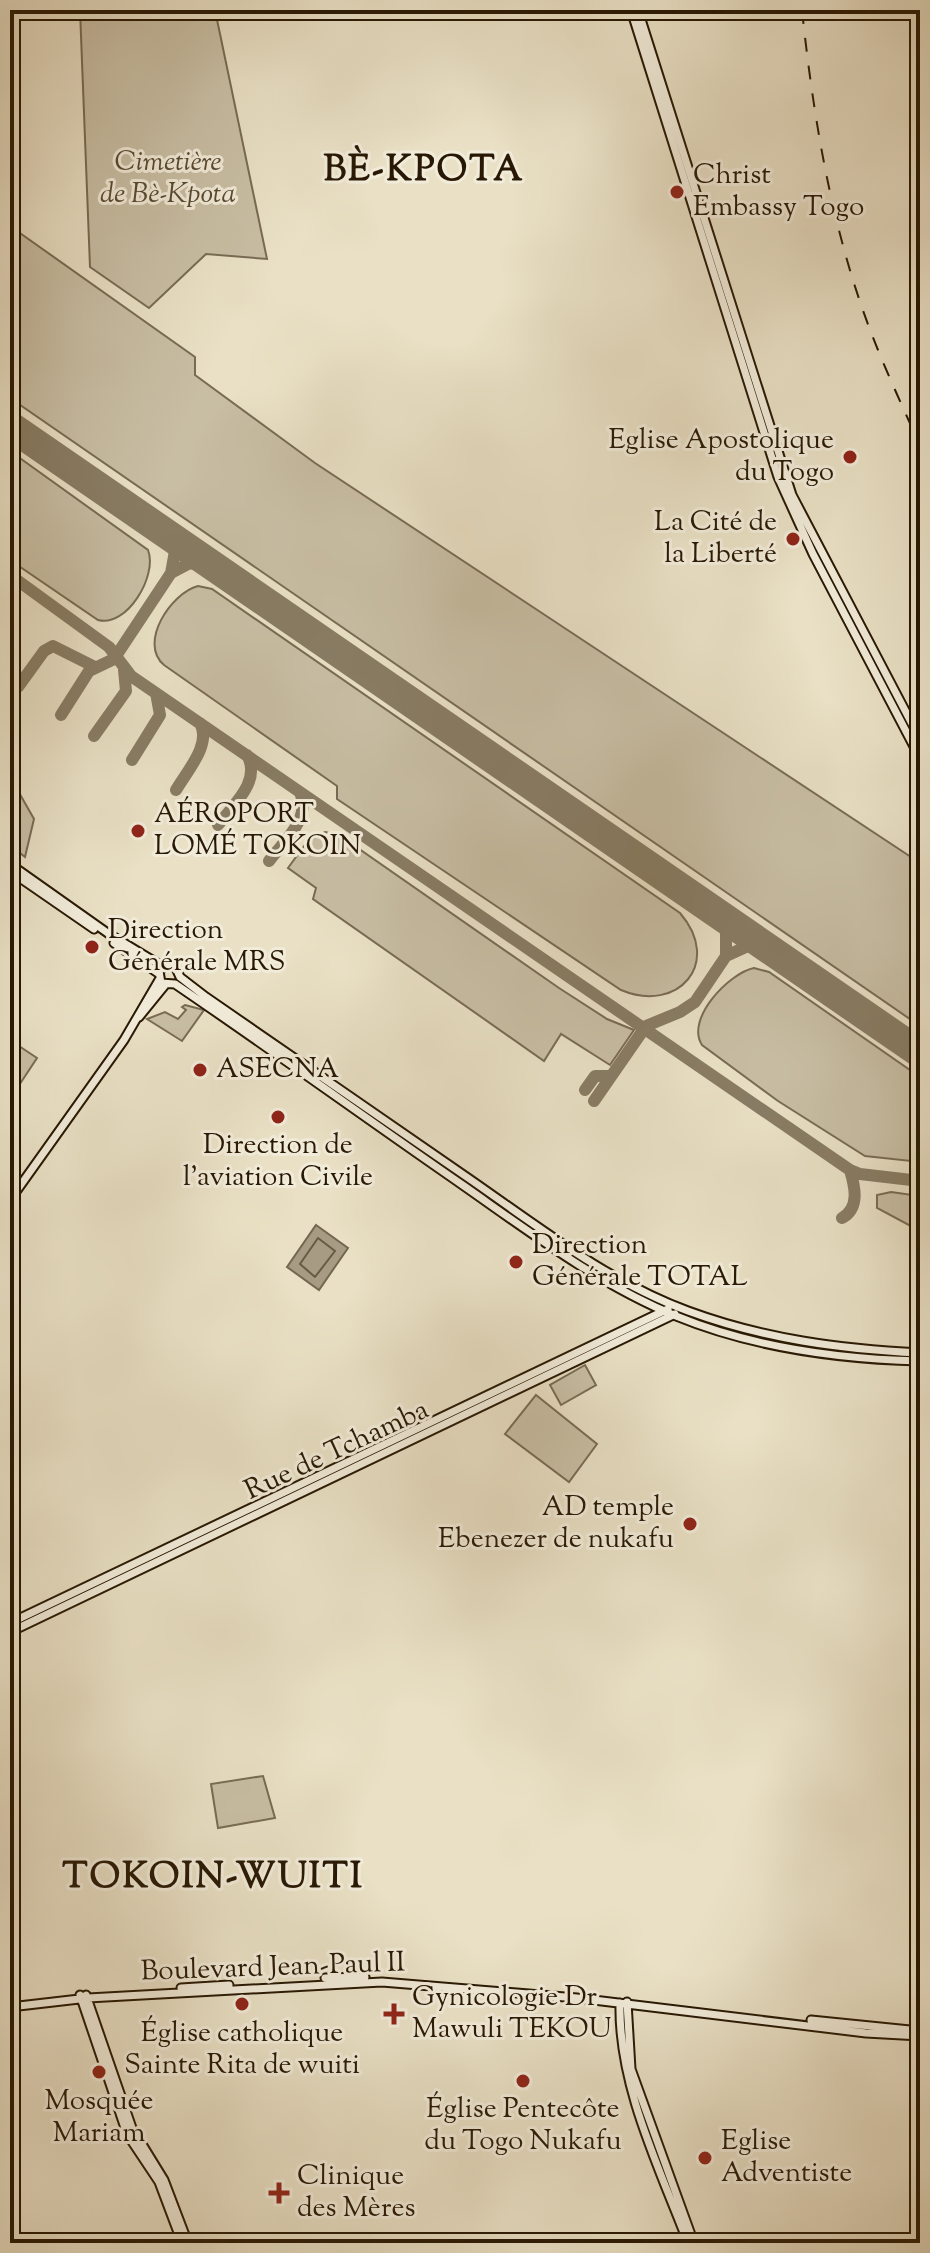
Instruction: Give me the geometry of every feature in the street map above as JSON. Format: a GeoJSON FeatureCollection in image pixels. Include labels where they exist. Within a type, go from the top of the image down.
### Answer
{"type":"FeatureCollection","features":[{"type":"Feature","properties":{"kind":"main road"},"geometry":{"type":"LineString","coordinates":[[631,10],[789,496],[920,758]]}},
{"type":"Feature","properties":{"kind":"main road"},"geometry":{"type":"LineString","coordinates":[[638,10],[789,496],[920,739]]}},
{"type":"Feature","properties":{"kind":"main road"},"geometry":{"type":"LineString","coordinates":[[10,864],[109,934],[161,976]]}},
{"type":"Feature","properties":{"kind":"main road"},"geometry":{"type":"LineString","coordinates":[[10,871],[161,976],[177,981],[517,1224],[594,1273],[671,1310],[776,1346],[839,1356],[920,1361]]}},
{"type":"Feature","properties":{"kind":"main road"},"geometry":{"type":"LineString","coordinates":[[10,1200],[137,1019],[161,976],[175,966],[177,981]]}},
{"type":"Feature","properties":{"kind":"main road","name":"Rue de Tchamba"},"geometry":{"type":"LineString","coordinates":[[10,1623],[671,1310],[681,1308],[790,1340],[842,1349],[920,1353]]}},
{"type":"Feature","properties":{"kind":"main road","name":"Rue de Tchamba"},"geometry":{"type":"LineString","coordinates":[[10,1632],[671,1310]]}},
{"type":"Feature","properties":{"kind":"main road","name":"Boulevard Jean-Paul II"},"geometry":{"type":"LineString","coordinates":[[10,2004],[84,1997],[382,1982],[624,2003],[866,2033],[920,2034]]}},
{"type":"Feature","properties":{"kind":"main road"},"geometry":{"type":"LineString","coordinates":[[84,1997],[127,2134],[159,2182],[185,2243]]}},
{"type":"Feature","properties":{"kind":"main road"},"geometry":{"type":"LineString","coordinates":[[624,2003],[619,2034],[629,2070],[691,2243]]}},
{"type":"Feature","properties":{"kind":"green space","name":"Cimetière de Bè-Kpota"},"geometry":{"type":"Polygon","coordinates":[[[80,10],[215,10],[267,259],[206,254],[149,308],[90,267],[80,10]]]}},
{"type":"Feature","properties":{"kind":"green space"},"geometry":{"type":"Polygon","coordinates":[[[10,226],[195,357],[195,375],[315,463],[920,863],[920,1026],[10,398],[10,226]]]}},
{"type":"Feature","properties":{"kind":"green space"},"geometry":{"type":"Polygon","coordinates":[[[10,451],[148,550],[150,561],[144,585],[138,597],[119,616],[98,620],[10,560],[10,451]]]}},
{"type":"Feature","properties":{"kind":"green space"},"geometry":{"type":"Polygon","coordinates":[[[198,586],[212,589],[680,913],[692,932],[697,950],[695,966],[688,979],[676,989],[660,995],[642,996],[621,990],[337,799],[337,786],[164,665],[157,656],[155,644],[161,620],[178,598],[198,586]]]}},
{"type":"Feature","properties":{"kind":"green space"},"geometry":{"type":"Polygon","coordinates":[[[13,782],[34,819],[25,857],[10,845],[10,783],[13,782]]]}},
{"type":"Feature","properties":{"kind":"green space"},"geometry":{"type":"Polygon","coordinates":[[[325,832],[339,835],[607,1019],[634,1030],[610,1065],[561,1034],[544,1061],[313,899],[316,888],[288,868],[307,842],[325,832]]]}},
{"type":"Feature","properties":{"kind":"green space"},"geometry":{"type":"Polygon","coordinates":[[[754,968],[769,972],[920,1077],[920,1162],[865,1156],[778,1101],[702,1045],[698,1034],[699,1023],[712,999],[733,978],[754,968]]]}},
{"type":"Feature","properties":{"kind":"green space"},"geometry":{"type":"Polygon","coordinates":[[[182,1007],[204,1010],[182,1041],[147,1019],[165,1012],[178,1019],[186,1010],[182,1007]]]}},
{"type":"Feature","properties":{"kind":"green space"},"geometry":{"type":"Polygon","coordinates":[[[10,1040],[37,1058],[10,1099],[10,1040]]]}},
{"type":"Feature","properties":{"kind":"green space"},"geometry":{"type":"Polygon","coordinates":[[[891,1192],[920,1196],[920,1231],[877,1208],[877,1195],[891,1192]]]}},
{"type":"Feature","properties":{"kind":"green space"},"geometry":{"type":"Polygon","coordinates":[[[585,1365],[596,1385],[561,1405],[550,1385],[585,1365]]]}},
{"type":"Feature","properties":{"kind":"green space"},"geometry":{"type":"Polygon","coordinates":[[[536,1395],[597,1444],[569,1482],[505,1434],[536,1395]]]}},
{"type":"Feature","properties":{"kind":"green space"},"geometry":{"type":"Polygon","coordinates":[[[263,1776],[275,1818],[218,1828],[211,1784],[263,1776]]]}},
{"type":"Feature","properties":{"kind":"water"},"geometry":{"type":"Polygon","coordinates":[[[316,1225],[348,1248],[319,1290],[287,1267],[316,1225]]]}},
{"type":"Feature","properties":{"kind":"taxiway"},"geometry":{"type":"LineString","coordinates":[[61,715],[89,671],[114,659],[171,573],[175,551],[162,531]]}},
{"type":"Feature","properties":{"kind":"taxiway"},"geometry":{"type":"LineString","coordinates":[[171,573],[190,563],[216,568]]}},
{"type":"Feature","properties":{"kind":"taxiway"},"geometry":{"type":"LineString","coordinates":[[10,575],[109,647],[131,676],[850,1170],[920,1181]]}},
{"type":"Feature","properties":{"kind":"taxiway"},"geometry":{"type":"LineString","coordinates":[[18,687],[44,651],[53,646],[95,667]]}},
{"type":"Feature","properties":{"kind":"taxiway"},"geometry":{"type":"LineString","coordinates":[[94,736],[126,691],[124,670]]}},
{"type":"Feature","properties":{"kind":"taxiway"},"geometry":{"type":"LineString","coordinates":[[132,760],[160,715],[156,693]]}},
{"type":"Feature","properties":{"kind":"taxiway"},"geometry":{"type":"LineString","coordinates":[[176,790],[201,748],[203,731],[200,723]]}},
{"type":"Feature","properties":{"kind":"taxiway"},"geometry":{"type":"LineString","coordinates":[[218,825],[248,783],[251,765],[247,755]]}},
{"type":"Feature","properties":{"kind":"taxiway"},"geometry":{"type":"LineString","coordinates":[[269,861],[295,829],[302,811],[300,792]]}},
{"type":"Feature","properties":{"kind":"taxiway"},"geometry":{"type":"LineString","coordinates":[[707,907],[726,929],[726,956],[750,945],[776,953]]}},
{"type":"Feature","properties":{"kind":"taxiway"},"geometry":{"type":"LineString","coordinates":[[594,1101],[646,1026],[695,1002],[726,956]]}},
{"type":"Feature","properties":{"kind":"taxiway"},"geometry":{"type":"LineString","coordinates":[[585,1090],[595,1076],[611,1076]]}},
{"type":"Feature","properties":{"kind":"taxiway"},"geometry":{"type":"LineString","coordinates":[[842,1218],[854,1203],[850,1170]]}},
{"type":"Feature","properties":{"kind":"runway"},"geometry":{"type":"LineString","coordinates":[[10,426],[920,1053]]}},
{"type":"Feature","properties":{"kind":"railway"},"geometry":{"type":"LineString","coordinates":[[802,10],[828,183],[849,268],[883,362],[920,446]]}},
{"type":"Feature","properties":{"kind":"place","name":"Christ Embassy Togo"},"geometry":{"type":"Point","coordinates":[677,192]}},
{"type":"Feature","properties":{"kind":"place","name":"Eglise Apostolique du Togo"},"geometry":{"type":"Point","coordinates":[850,457]}},
{"type":"Feature","properties":{"kind":"place","name":"La Cité de la Liberté"},"geometry":{"type":"Point","coordinates":[793,539]}},
{"type":"Feature","properties":{"kind":"place","name":"AÉROPORT LOMÉ TOKOIN"},"geometry":{"type":"Point","coordinates":[138,831]}},
{"type":"Feature","properties":{"kind":"place","name":"Direction Générale MRS"},"geometry":{"type":"Point","coordinates":[92,947]}},
{"type":"Feature","properties":{"kind":"place","name":"ASECNA"},"geometry":{"type":"Point","coordinates":[200,1070]}},
{"type":"Feature","properties":{"kind":"place","name":"Direction de l'aviation Civile"},"geometry":{"type":"Point","coordinates":[278,1117]}},
{"type":"Feature","properties":{"kind":"place","name":"Direction Générale TOTAL"},"geometry":{"type":"Point","coordinates":[516,1262]}},
{"type":"Feature","properties":{"kind":"place","name":"AD temple Ebenezer de nukafu"},"geometry":{"type":"Point","coordinates":[690,1524]}},
{"type":"Feature","properties":{"kind":"place","name":"Église catholique Sainte Rita de wuiti"},"geometry":{"type":"Point","coordinates":[242,2004]}},
{"type":"Feature","properties":{"kind":"place","name":"Gynicologie Dr Mawuli TEKOU"},"geometry":{"type":"Point","coordinates":[394,2014]}},
{"type":"Feature","properties":{"kind":"place","name":"Mosquée Mariam"},"geometry":{"type":"Point","coordinates":[99,2072]}},
{"type":"Feature","properties":{"kind":"place","name":"Église Pentecôte du Togo Nukafu"},"geometry":{"type":"Point","coordinates":[523,2081]}},
{"type":"Feature","properties":{"kind":"place","name":"Eglise Adventiste"},"geometry":{"type":"Point","coordinates":[705,2158]}},
{"type":"Feature","properties":{"kind":"place","name":"Clinique des Mères"},"geometry":{"type":"Point","coordinates":[279,2193]}},
{"type":"Feature","properties":{"kind":"district","name":"BÈ-KPOTA"},"geometry":{"type":"Point","coordinates":[424,171]}},
{"type":"Feature","properties":{"kind":"district","name":"TOKOIN-WUITI"},"geometry":{"type":"Point","coordinates":[213,1878]}}]}
